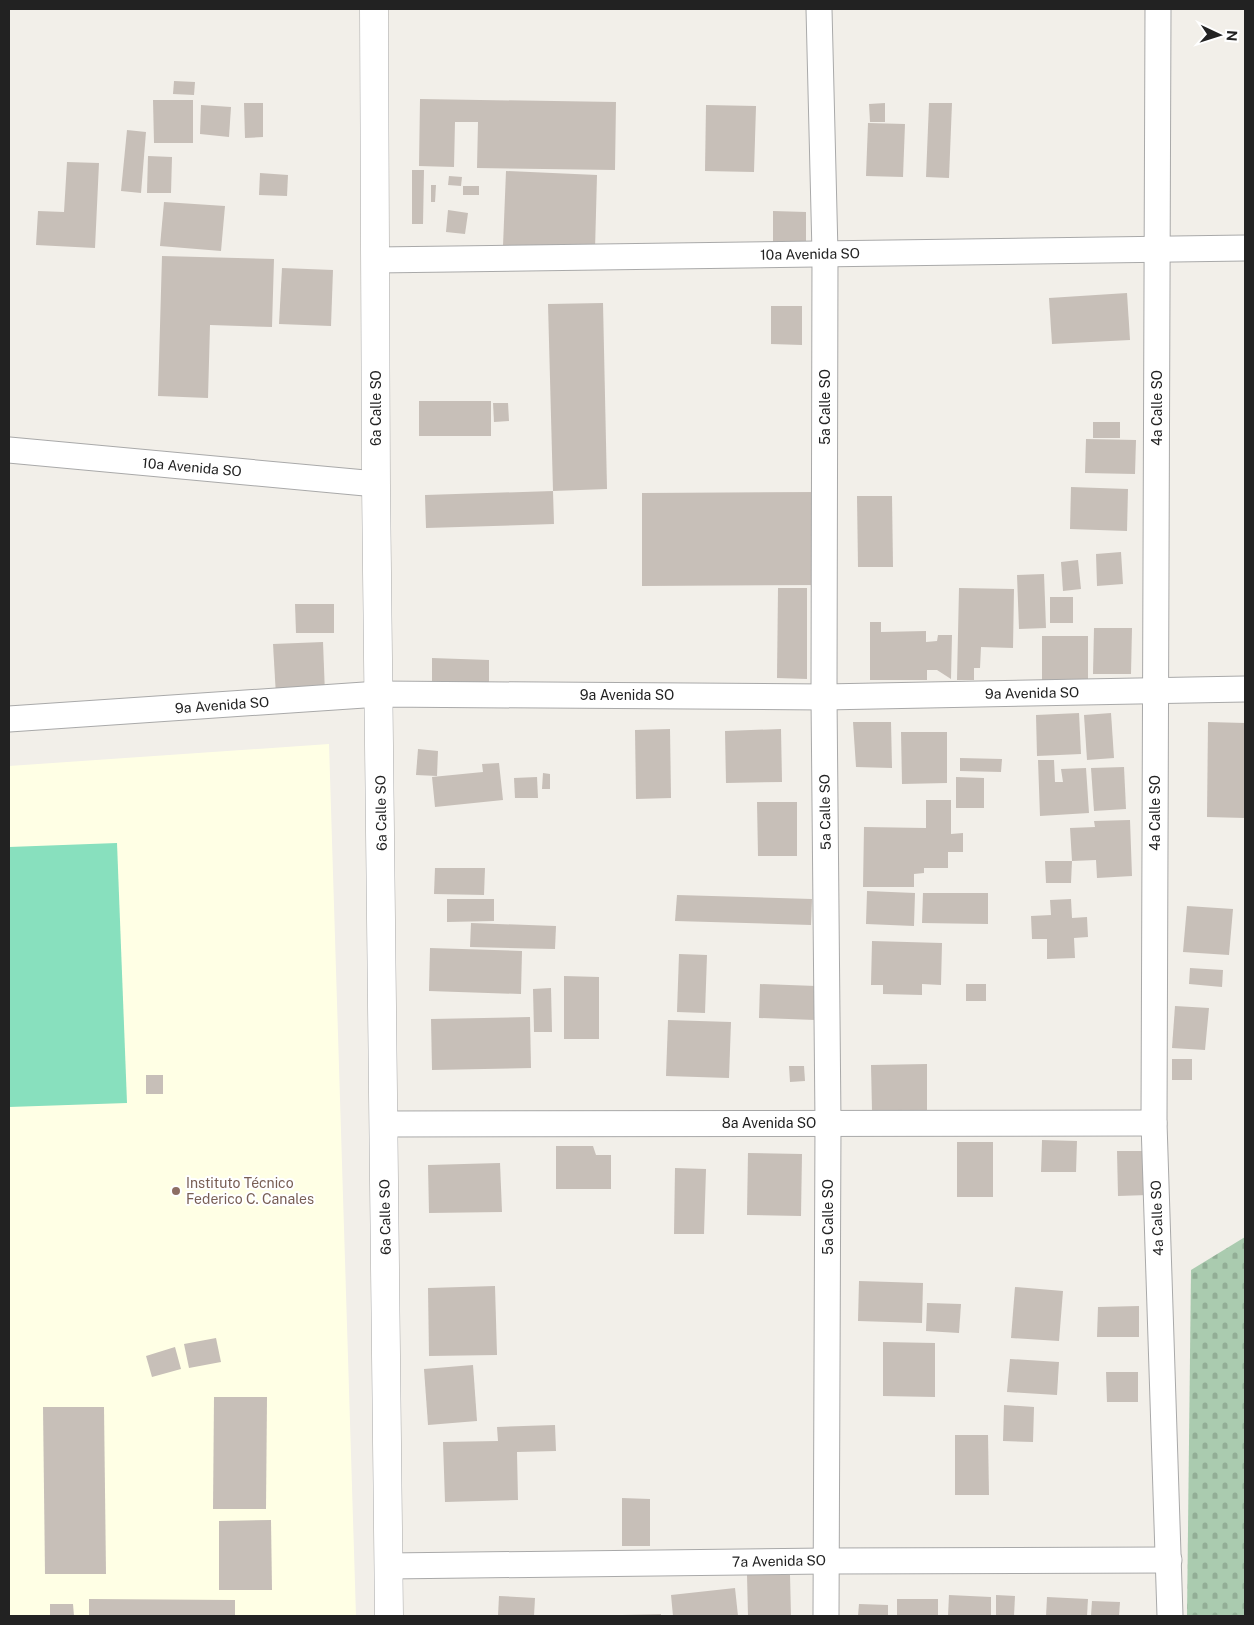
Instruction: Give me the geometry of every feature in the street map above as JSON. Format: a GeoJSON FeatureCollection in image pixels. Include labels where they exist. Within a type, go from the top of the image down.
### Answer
{"type":"FeatureCollection","features":[{"type":"Feature","properties":{"kind":"street","name":"6a Calle SO"},"geometry":{"type":"LineString","coordinates":[[374,9],[376,484],[388,1616]]}},
{"type":"Feature","properties":{"kind":"street","name":"5a Calle SO"},"geometry":{"type":"LineString","coordinates":[[820,9],[825,253],[824,697],[828,1123],[826,1616]]}},
{"type":"Feature","properties":{"kind":"street","name":"4a Calle SO"},"geometry":{"type":"LineString","coordinates":[[1158,9],[1154,1122],[1170,1616]]}},
{"type":"Feature","properties":{"kind":"street","name":"10a Avenida SO"},"geometry":{"type":"LineString","coordinates":[[376,260],[1245,248]]}},
{"type":"Feature","properties":{"kind":"street","name":"10a Avenida SO"},"geometry":{"type":"LineString","coordinates":[[9,450],[376,484]]}},
{"type":"Feature","properties":{"kind":"street","name":"9a Avenida SO"},"geometry":{"type":"LineString","coordinates":[[9,720],[379,694],[824,697],[1245,690]]}},
{"type":"Feature","properties":{"kind":"street","name":"8a Avenida SO"},"geometry":{"type":"LineString","coordinates":[[384,1124],[1154,1122]]}},
{"type":"Feature","properties":{"kind":"street","name":"7a Avenida SO"},"geometry":{"type":"LineString","coordinates":[[388,1566],[826,1560],[1169,1560]]}},
{"type":"Feature","properties":{"kind":"shaded area","name":"Instituto Técnico Federico C. Canales"},"geometry":{"type":"Polygon","coordinates":[[[329,744],[356,1616],[9,1616],[9,766],[329,744]]]}},
{"type":"Feature","properties":{"kind":"green space"},"geometry":{"type":"Polygon","coordinates":[[[117,843],[127,1103],[9,1107],[9,847],[117,843]]]}},
{"type":"Feature","properties":{"kind":"green space"},"geometry":{"type":"Polygon","coordinates":[[[1245,1237],[1245,1616],[1187,1616],[1191,1270],[1245,1237]]]}},
{"type":"Feature","properties":{"kind":"building"},"geometry":{"type":"Polygon","coordinates":[[[174,81],[195,82],[194,95],[173,94],[174,81]]]}},
{"type":"Feature","properties":{"kind":"building"},"geometry":{"type":"Polygon","coordinates":[[[420,99],[616,102],[615,170],[477,168],[478,122],[455,122],[454,167],[419,166],[420,99]]]}},
{"type":"Feature","properties":{"kind":"building"},"geometry":{"type":"Polygon","coordinates":[[[153,100],[193,100],[193,143],[154,143],[153,100]]]}},
{"type":"Feature","properties":{"kind":"building"},"geometry":{"type":"Polygon","coordinates":[[[244,103],[263,103],[263,137],[245,138],[244,103]]]}},
{"type":"Feature","properties":{"kind":"building"},"geometry":{"type":"Polygon","coordinates":[[[885,103],[885,122],[870,122],[869,104],[885,103]]]}},
{"type":"Feature","properties":{"kind":"building"},"geometry":{"type":"Polygon","coordinates":[[[929,103],[952,103],[949,178],[926,177],[929,103]]]}},
{"type":"Feature","properties":{"kind":"building"},"geometry":{"type":"Polygon","coordinates":[[[201,105],[231,107],[229,137],[200,134],[201,105]]]}},
{"type":"Feature","properties":{"kind":"building"},"geometry":{"type":"Polygon","coordinates":[[[706,105],[756,106],[754,172],[705,171],[706,105]]]}},
{"type":"Feature","properties":{"kind":"building"},"geometry":{"type":"Polygon","coordinates":[[[868,123],[905,124],[903,177],[866,176],[868,123]]]}},
{"type":"Feature","properties":{"kind":"building"},"geometry":{"type":"Polygon","coordinates":[[[127,130],[146,132],[141,193],[121,191],[127,130]]]}},
{"type":"Feature","properties":{"kind":"building"},"geometry":{"type":"Polygon","coordinates":[[[148,156],[172,157],[171,193],[147,193],[148,156]]]}},
{"type":"Feature","properties":{"kind":"building"},"geometry":{"type":"Polygon","coordinates":[[[67,162],[99,163],[95,248],[36,245],[38,211],[64,212],[67,162]]]}},
{"type":"Feature","properties":{"kind":"building"},"geometry":{"type":"Polygon","coordinates":[[[412,170],[424,170],[423,224],[412,224],[412,170]]]}},
{"type":"Feature","properties":{"kind":"building"},"geometry":{"type":"Polygon","coordinates":[[[506,171],[597,175],[595,250],[503,246],[506,171]]]}},
{"type":"Feature","properties":{"kind":"building"},"geometry":{"type":"Polygon","coordinates":[[[260,173],[288,175],[287,196],[259,195],[260,173]]]}},
{"type":"Feature","properties":{"kind":"building"},"geometry":{"type":"Polygon","coordinates":[[[449,176],[462,177],[461,186],[448,185],[449,176]]]}},
{"type":"Feature","properties":{"kind":"building"},"geometry":{"type":"Polygon","coordinates":[[[431,185],[436,185],[435,202],[431,202],[431,185]]]}},
{"type":"Feature","properties":{"kind":"building"},"geometry":{"type":"Polygon","coordinates":[[[463,186],[479,186],[479,195],[463,195],[463,186]]]}},
{"type":"Feature","properties":{"kind":"building"},"geometry":{"type":"Polygon","coordinates":[[[164,202],[225,206],[221,251],[160,246],[164,202]]]}},
{"type":"Feature","properties":{"kind":"building"},"geometry":{"type":"Polygon","coordinates":[[[448,210],[468,213],[465,234],[446,232],[448,210]]]}},
{"type":"Feature","properties":{"kind":"building"},"geometry":{"type":"Polygon","coordinates":[[[773,211],[806,212],[806,252],[773,252],[773,211]]]}},
{"type":"Feature","properties":{"kind":"building"},"geometry":{"type":"Polygon","coordinates":[[[162,256],[274,259],[272,327],[210,325],[208,398],[158,396],[162,256]]]}},
{"type":"Feature","properties":{"kind":"building"},"geometry":{"type":"Polygon","coordinates":[[[282,268],[333,270],[331,326],[279,324],[282,268]]]}},
{"type":"Feature","properties":{"kind":"building"},"geometry":{"type":"Polygon","coordinates":[[[1127,293],[1130,340],[1052,344],[1049,298],[1127,293]]]}},
{"type":"Feature","properties":{"kind":"building"},"geometry":{"type":"Polygon","coordinates":[[[603,303],[607,489],[553,491],[548,304],[603,303]]]}},
{"type":"Feature","properties":{"kind":"building"},"geometry":{"type":"Polygon","coordinates":[[[771,306],[802,306],[802,345],[771,344],[771,306]]]}},
{"type":"Feature","properties":{"kind":"building"},"geometry":{"type":"Polygon","coordinates":[[[419,401],[491,401],[491,436],[419,436],[419,401]]]}},
{"type":"Feature","properties":{"kind":"building"},"geometry":{"type":"Polygon","coordinates":[[[493,403],[508,403],[509,421],[494,422],[493,403]]]}},
{"type":"Feature","properties":{"kind":"building"},"geometry":{"type":"Polygon","coordinates":[[[1093,422],[1120,422],[1120,438],[1093,438],[1093,422]]]}},
{"type":"Feature","properties":{"kind":"building"},"geometry":{"type":"Polygon","coordinates":[[[1086,439],[1136,440],[1135,474],[1085,473],[1086,439]]]}},
{"type":"Feature","properties":{"kind":"building"},"geometry":{"type":"Polygon","coordinates":[[[1071,487],[1128,489],[1127,531],[1070,529],[1071,487]]]}},
{"type":"Feature","properties":{"kind":"building"},"geometry":{"type":"Polygon","coordinates":[[[553,491],[554,524],[426,528],[425,495],[553,491]]]}},
{"type":"Feature","properties":{"kind":"building"},"geometry":{"type":"Polygon","coordinates":[[[819,492],[819,585],[642,586],[642,493],[819,492]]]}},
{"type":"Feature","properties":{"kind":"building"},"geometry":{"type":"Polygon","coordinates":[[[857,496],[892,496],[893,567],[858,567],[857,496]]]}},
{"type":"Feature","properties":{"kind":"building"},"geometry":{"type":"Polygon","coordinates":[[[1121,552],[1123,584],[1097,586],[1096,554],[1121,552]]]}},
{"type":"Feature","properties":{"kind":"building"},"geometry":{"type":"Polygon","coordinates":[[[1078,560],[1081,589],[1063,591],[1061,562],[1078,560]]]}},
{"type":"Feature","properties":{"kind":"building"},"geometry":{"type":"Polygon","coordinates":[[[1044,574],[1046,628],[1019,629],[1017,575],[1044,574]]]}},
{"type":"Feature","properties":{"kind":"building"},"geometry":{"type":"Polygon","coordinates":[[[778,588],[807,588],[807,679],[777,678],[778,588]]]}},
{"type":"Feature","properties":{"kind":"building"},"geometry":{"type":"Polygon","coordinates":[[[959,588],[1014,589],[1013,648],[981,647],[980,668],[974,668],[974,680],[957,680],[959,588]]]}},
{"type":"Feature","properties":{"kind":"building"},"geometry":{"type":"Polygon","coordinates":[[[1050,597],[1073,597],[1073,623],[1050,623],[1050,597]]]}},
{"type":"Feature","properties":{"kind":"building"},"geometry":{"type":"Polygon","coordinates":[[[295,604],[334,604],[334,633],[296,633],[295,604]]]}},
{"type":"Feature","properties":{"kind":"building"},"geometry":{"type":"Polygon","coordinates":[[[870,622],[881,622],[881,632],[926,631],[926,642],[937,641],[938,635],[952,635],[951,679],[937,670],[927,670],[927,680],[870,680],[870,622]]]}},
{"type":"Feature","properties":{"kind":"building"},"geometry":{"type":"Polygon","coordinates":[[[1094,628],[1132,628],[1131,674],[1093,674],[1094,628]]]}},
{"type":"Feature","properties":{"kind":"building"},"geometry":{"type":"Polygon","coordinates":[[[1042,636],[1088,636],[1088,684],[1042,683],[1042,636]]]}},
{"type":"Feature","properties":{"kind":"building"},"geometry":{"type":"Polygon","coordinates":[[[323,642],[325,694],[276,696],[273,644],[323,642]]]}},
{"type":"Feature","properties":{"kind":"building"},"geometry":{"type":"Polygon","coordinates":[[[432,658],[489,660],[489,688],[432,686],[432,658]]]}},
{"type":"Feature","properties":{"kind":"building"},"geometry":{"type":"Polygon","coordinates":[[[1079,713],[1081,754],[1037,756],[1036,715],[1079,713]]]}},
{"type":"Feature","properties":{"kind":"building"},"geometry":{"type":"Polygon","coordinates":[[[1111,713],[1114,758],[1087,760],[1084,715],[1111,713]]]}},
{"type":"Feature","properties":{"kind":"building"},"geometry":{"type":"Polygon","coordinates":[[[853,722],[891,722],[892,768],[856,767],[853,722]]]}},
{"type":"Feature","properties":{"kind":"building"},"geometry":{"type":"Polygon","coordinates":[[[1208,722],[1245,723],[1245,818],[1207,817],[1208,722]]]}},
{"type":"Feature","properties":{"kind":"building"},"geometry":{"type":"Polygon","coordinates":[[[670,729],[671,798],[636,799],[635,730],[670,729]]]}},
{"type":"Feature","properties":{"kind":"building"},"geometry":{"type":"Polygon","coordinates":[[[781,729],[782,782],[726,783],[725,731],[781,729]]]}},
{"type":"Feature","properties":{"kind":"building"},"geometry":{"type":"Polygon","coordinates":[[[901,732],[947,732],[947,783],[902,784],[901,732]]]}},
{"type":"Feature","properties":{"kind":"building"},"geometry":{"type":"Polygon","coordinates":[[[418,749],[438,751],[437,776],[416,775],[418,749]]]}},
{"type":"Feature","properties":{"kind":"building"},"geometry":{"type":"Polygon","coordinates":[[[960,758],[1002,759],[1001,772],[960,771],[960,758]]]}},
{"type":"Feature","properties":{"kind":"building"},"geometry":{"type":"Polygon","coordinates":[[[1038,760],[1054,760],[1055,782],[1063,782],[1061,769],[1086,768],[1089,813],[1040,816],[1038,760]]]}},
{"type":"Feature","properties":{"kind":"building"},"geometry":{"type":"Polygon","coordinates":[[[499,763],[503,800],[435,807],[432,777],[483,772],[482,764],[499,763]]]}},
{"type":"Feature","properties":{"kind":"building"},"geometry":{"type":"Polygon","coordinates":[[[1124,767],[1126,809],[1094,811],[1091,768],[1124,767]]]}},
{"type":"Feature","properties":{"kind":"building"},"geometry":{"type":"Polygon","coordinates":[[[543,773],[550,774],[550,789],[542,789],[543,773]]]}},
{"type":"Feature","properties":{"kind":"building"},"geometry":{"type":"Polygon","coordinates":[[[537,777],[538,798],[515,798],[514,778],[537,777]]]}},
{"type":"Feature","properties":{"kind":"building"},"geometry":{"type":"Polygon","coordinates":[[[956,777],[984,778],[984,808],[956,808],[956,777]]]}},
{"type":"Feature","properties":{"kind":"building"},"geometry":{"type":"Polygon","coordinates":[[[926,800],[951,800],[951,834],[963,833],[963,852],[948,852],[948,868],[924,868],[924,873],[914,874],[914,887],[863,887],[864,827],[926,828],[926,800]]]}},
{"type":"Feature","properties":{"kind":"building"},"geometry":{"type":"Polygon","coordinates":[[[757,802],[797,802],[797,856],[758,856],[757,802]]]}},
{"type":"Feature","properties":{"kind":"building"},"geometry":{"type":"Polygon","coordinates":[[[1130,820],[1132,876],[1097,878],[1096,860],[1072,861],[1070,828],[1095,827],[1094,821],[1130,820]]]}},
{"type":"Feature","properties":{"kind":"building"},"geometry":{"type":"Polygon","coordinates":[[[1045,861],[1072,861],[1071,883],[1046,883],[1045,861]]]}},
{"type":"Feature","properties":{"kind":"building"},"geometry":{"type":"Polygon","coordinates":[[[435,868],[485,868],[484,895],[434,894],[435,868]]]}},
{"type":"Feature","properties":{"kind":"building"},"geometry":{"type":"Polygon","coordinates":[[[867,891],[915,893],[914,926],[866,924],[867,891]]]}},
{"type":"Feature","properties":{"kind":"building"},"geometry":{"type":"Polygon","coordinates":[[[923,893],[988,893],[988,924],[922,923],[923,893]]]}},
{"type":"Feature","properties":{"kind":"building"},"geometry":{"type":"Polygon","coordinates":[[[677,895],[812,899],[811,925],[675,921],[677,895]]]}},
{"type":"Feature","properties":{"kind":"building"},"geometry":{"type":"Polygon","coordinates":[[[447,899],[494,899],[494,921],[447,922],[447,899]]]}},
{"type":"Feature","properties":{"kind":"building"},"geometry":{"type":"Polygon","coordinates":[[[1071,899],[1072,918],[1087,917],[1088,937],[1074,938],[1075,958],[1047,959],[1047,939],[1032,939],[1031,916],[1051,915],[1050,900],[1071,899]]]}},
{"type":"Feature","properties":{"kind":"building"},"geometry":{"type":"Polygon","coordinates":[[[1187,906],[1233,909],[1229,955],[1183,952],[1187,906]]]}},
{"type":"Feature","properties":{"kind":"building"},"geometry":{"type":"Polygon","coordinates":[[[471,923],[556,926],[555,949],[470,947],[471,923]]]}},
{"type":"Feature","properties":{"kind":"building"},"geometry":{"type":"Polygon","coordinates":[[[872,941],[942,943],[941,985],[922,984],[922,995],[883,994],[883,985],[871,985],[872,941]]]}},
{"type":"Feature","properties":{"kind":"building"},"geometry":{"type":"Polygon","coordinates":[[[430,948],[522,951],[521,994],[429,991],[430,948]]]}},
{"type":"Feature","properties":{"kind":"building"},"geometry":{"type":"Polygon","coordinates":[[[679,954],[707,955],[705,1013],[677,1012],[679,954]]]}},
{"type":"Feature","properties":{"kind":"building"},"geometry":{"type":"Polygon","coordinates":[[[1190,968],[1223,970],[1222,987],[1189,984],[1190,968]]]}},
{"type":"Feature","properties":{"kind":"building"},"geometry":{"type":"Polygon","coordinates":[[[564,976],[599,977],[599,1039],[564,1039],[564,976]]]}},
{"type":"Feature","properties":{"kind":"building"},"geometry":{"type":"Polygon","coordinates":[[[760,984],[816,986],[815,1020],[759,1018],[760,984]]]}},
{"type":"Feature","properties":{"kind":"building"},"geometry":{"type":"Polygon","coordinates":[[[966,984],[986,984],[986,1001],[966,1001],[966,984]]]}},
{"type":"Feature","properties":{"kind":"building"},"geometry":{"type":"Polygon","coordinates":[[[551,988],[552,1032],[534,1032],[533,989],[551,988]]]}},
{"type":"Feature","properties":{"kind":"building"},"geometry":{"type":"Polygon","coordinates":[[[1175,1006],[1209,1008],[1205,1050],[1172,1048],[1175,1006]]]}},
{"type":"Feature","properties":{"kind":"building"},"geometry":{"type":"Polygon","coordinates":[[[530,1017],[531,1068],[432,1070],[431,1019],[530,1017]]]}},
{"type":"Feature","properties":{"kind":"building"},"geometry":{"type":"Polygon","coordinates":[[[668,1020],[731,1022],[729,1078],[666,1076],[668,1020]]]}},
{"type":"Feature","properties":{"kind":"building"},"geometry":{"type":"Polygon","coordinates":[[[1172,1059],[1192,1059],[1192,1080],[1172,1080],[1172,1059]]]}},
{"type":"Feature","properties":{"kind":"building"},"geometry":{"type":"Polygon","coordinates":[[[927,1064],[927,1110],[872,1111],[871,1065],[927,1064]]]}},
{"type":"Feature","properties":{"kind":"building"},"geometry":{"type":"Polygon","coordinates":[[[789,1066],[804,1066],[805,1081],[790,1082],[789,1066]]]}},
{"type":"Feature","properties":{"kind":"building"},"geometry":{"type":"Polygon","coordinates":[[[146,1075],[163,1075],[163,1094],[146,1094],[146,1075]]]}},
{"type":"Feature","properties":{"kind":"building"},"geometry":{"type":"Polygon","coordinates":[[[1042,1140],[1077,1141],[1076,1172],[1041,1172],[1042,1140]]]}},
{"type":"Feature","properties":{"kind":"building"},"geometry":{"type":"Polygon","coordinates":[[[957,1142],[993,1142],[993,1197],[957,1197],[957,1142]]]}},
{"type":"Feature","properties":{"kind":"building"},"geometry":{"type":"Polygon","coordinates":[[[556,1146],[593,1146],[596,1155],[611,1155],[611,1189],[556,1189],[556,1146]]]}},
{"type":"Feature","properties":{"kind":"building"},"geometry":{"type":"Polygon","coordinates":[[[1117,1151],[1148,1151],[1148,1195],[1118,1196],[1117,1151]]]}},
{"type":"Feature","properties":{"kind":"building"},"geometry":{"type":"Polygon","coordinates":[[[748,1153],[802,1154],[801,1216],[747,1215],[748,1153]]]}},
{"type":"Feature","properties":{"kind":"building"},"geometry":{"type":"Polygon","coordinates":[[[500,1163],[502,1212],[429,1213],[428,1165],[500,1163]]]}},
{"type":"Feature","properties":{"kind":"building"},"geometry":{"type":"Polygon","coordinates":[[[675,1168],[706,1169],[704,1234],[674,1234],[675,1168]]]}},
{"type":"Feature","properties":{"kind":"building"},"geometry":{"type":"Polygon","coordinates":[[[859,1281],[923,1283],[922,1323],[858,1321],[859,1281]]]}},
{"type":"Feature","properties":{"kind":"building"},"geometry":{"type":"Polygon","coordinates":[[[495,1286],[497,1355],[429,1356],[428,1288],[495,1286]]]}},
{"type":"Feature","properties":{"kind":"building"},"geometry":{"type":"Polygon","coordinates":[[[1015,1287],[1063,1291],[1059,1341],[1011,1338],[1015,1287]]]}},
{"type":"Feature","properties":{"kind":"building"},"geometry":{"type":"Polygon","coordinates":[[[927,1303],[961,1304],[959,1333],[926,1331],[927,1303]]]}},
{"type":"Feature","properties":{"kind":"building"},"geometry":{"type":"Polygon","coordinates":[[[1139,1306],[1139,1337],[1097,1337],[1098,1307],[1139,1306]]]}},
{"type":"Feature","properties":{"kind":"building"},"geometry":{"type":"Polygon","coordinates":[[[216,1338],[221,1362],[189,1368],[184,1344],[216,1338]]]}},
{"type":"Feature","properties":{"kind":"building"},"geometry":{"type":"Polygon","coordinates":[[[883,1342],[935,1343],[935,1397],[883,1396],[883,1342]]]}},
{"type":"Feature","properties":{"kind":"building"},"geometry":{"type":"Polygon","coordinates":[[[175,1347],[181,1369],[152,1377],[146,1356],[175,1347]]]}},
{"type":"Feature","properties":{"kind":"building"},"geometry":{"type":"Polygon","coordinates":[[[1010,1359],[1059,1362],[1057,1395],[1007,1392],[1010,1359]]]}},
{"type":"Feature","properties":{"kind":"building"},"geometry":{"type":"Polygon","coordinates":[[[473,1365],[477,1421],[428,1425],[424,1369],[473,1365]]]}},
{"type":"Feature","properties":{"kind":"building"},"geometry":{"type":"Polygon","coordinates":[[[1106,1372],[1138,1372],[1138,1402],[1107,1402],[1106,1372]]]}},
{"type":"Feature","properties":{"kind":"building"},"geometry":{"type":"Polygon","coordinates":[[[214,1397],[267,1397],[266,1509],[213,1509],[214,1397]]]}},
{"type":"Feature","properties":{"kind":"building"},"geometry":{"type":"Polygon","coordinates":[[[1004,1405],[1034,1407],[1033,1442],[1003,1441],[1004,1405]]]}},
{"type":"Feature","properties":{"kind":"building"},"geometry":{"type":"Polygon","coordinates":[[[43,1407],[104,1407],[106,1574],[45,1574],[43,1407]]]}},
{"type":"Feature","properties":{"kind":"building"},"geometry":{"type":"Polygon","coordinates":[[[555,1425],[556,1451],[517,1452],[518,1500],[445,1502],[443,1442],[498,1441],[497,1427],[555,1425]]]}},
{"type":"Feature","properties":{"kind":"building"},"geometry":{"type":"Polygon","coordinates":[[[955,1435],[988,1435],[989,1495],[955,1495],[955,1435]]]}},
{"type":"Feature","properties":{"kind":"building"},"geometry":{"type":"Polygon","coordinates":[[[622,1498],[650,1499],[650,1546],[622,1546],[622,1498]]]}},
{"type":"Feature","properties":{"kind":"building"},"geometry":{"type":"Polygon","coordinates":[[[271,1520],[272,1590],[219,1590],[219,1521],[271,1520]]]}},
{"type":"Feature","properties":{"kind":"building"},"geometry":{"type":"Polygon","coordinates":[[[747,1575],[790,1575],[791,1616],[748,1616],[747,1575]]]}},
{"type":"Feature","properties":{"kind":"building"},"geometry":{"type":"Polygon","coordinates":[[[735,1588],[738,1616],[673,1616],[671,1595],[735,1588]]]}},
{"type":"Feature","properties":{"kind":"building"},"geometry":{"type":"Polygon","coordinates":[[[949,1595],[991,1597],[991,1616],[948,1616],[949,1595]]]}},
{"type":"Feature","properties":{"kind":"building"},"geometry":{"type":"Polygon","coordinates":[[[996,1595],[1015,1596],[1014,1616],[996,1616],[996,1595]]]}},
{"type":"Feature","properties":{"kind":"building"},"geometry":{"type":"Polygon","coordinates":[[[499,1596],[535,1598],[534,1616],[498,1616],[499,1596]]]}},
{"type":"Feature","properties":{"kind":"building"},"geometry":{"type":"Polygon","coordinates":[[[1047,1597],[1088,1599],[1087,1616],[1046,1616],[1047,1597]]]}},
{"type":"Feature","properties":{"kind":"building"},"geometry":{"type":"Polygon","coordinates":[[[89,1599],[235,1600],[235,1616],[89,1616],[89,1599]]]}},
{"type":"Feature","properties":{"kind":"building"},"geometry":{"type":"Polygon","coordinates":[[[897,1599],[938,1599],[938,1616],[897,1616],[897,1599]]]}},
{"type":"Feature","properties":{"kind":"building"},"geometry":{"type":"Polygon","coordinates":[[[1092,1601],[1120,1602],[1119,1616],[1091,1616],[1092,1601]]]}},
{"type":"Feature","properties":{"kind":"building"},"geometry":{"type":"Polygon","coordinates":[[[50,1604],[73,1604],[74,1616],[50,1616],[50,1604]]]}},
{"type":"Feature","properties":{"kind":"building"},"geometry":{"type":"Polygon","coordinates":[[[859,1604],[888,1605],[888,1616],[858,1616],[859,1604]]]}},
{"type":"Feature","properties":{"kind":"building"},"geometry":{"type":"Polygon","coordinates":[[[661,1614],[661,1616],[622,1616],[622,1615],[661,1614]]]}},
{"type":"Feature","properties":{"kind":"place","name":"Instituto Técnico Federico C. Canales"},"geometry":{"type":"Point","coordinates":[176,1191]}}]}
